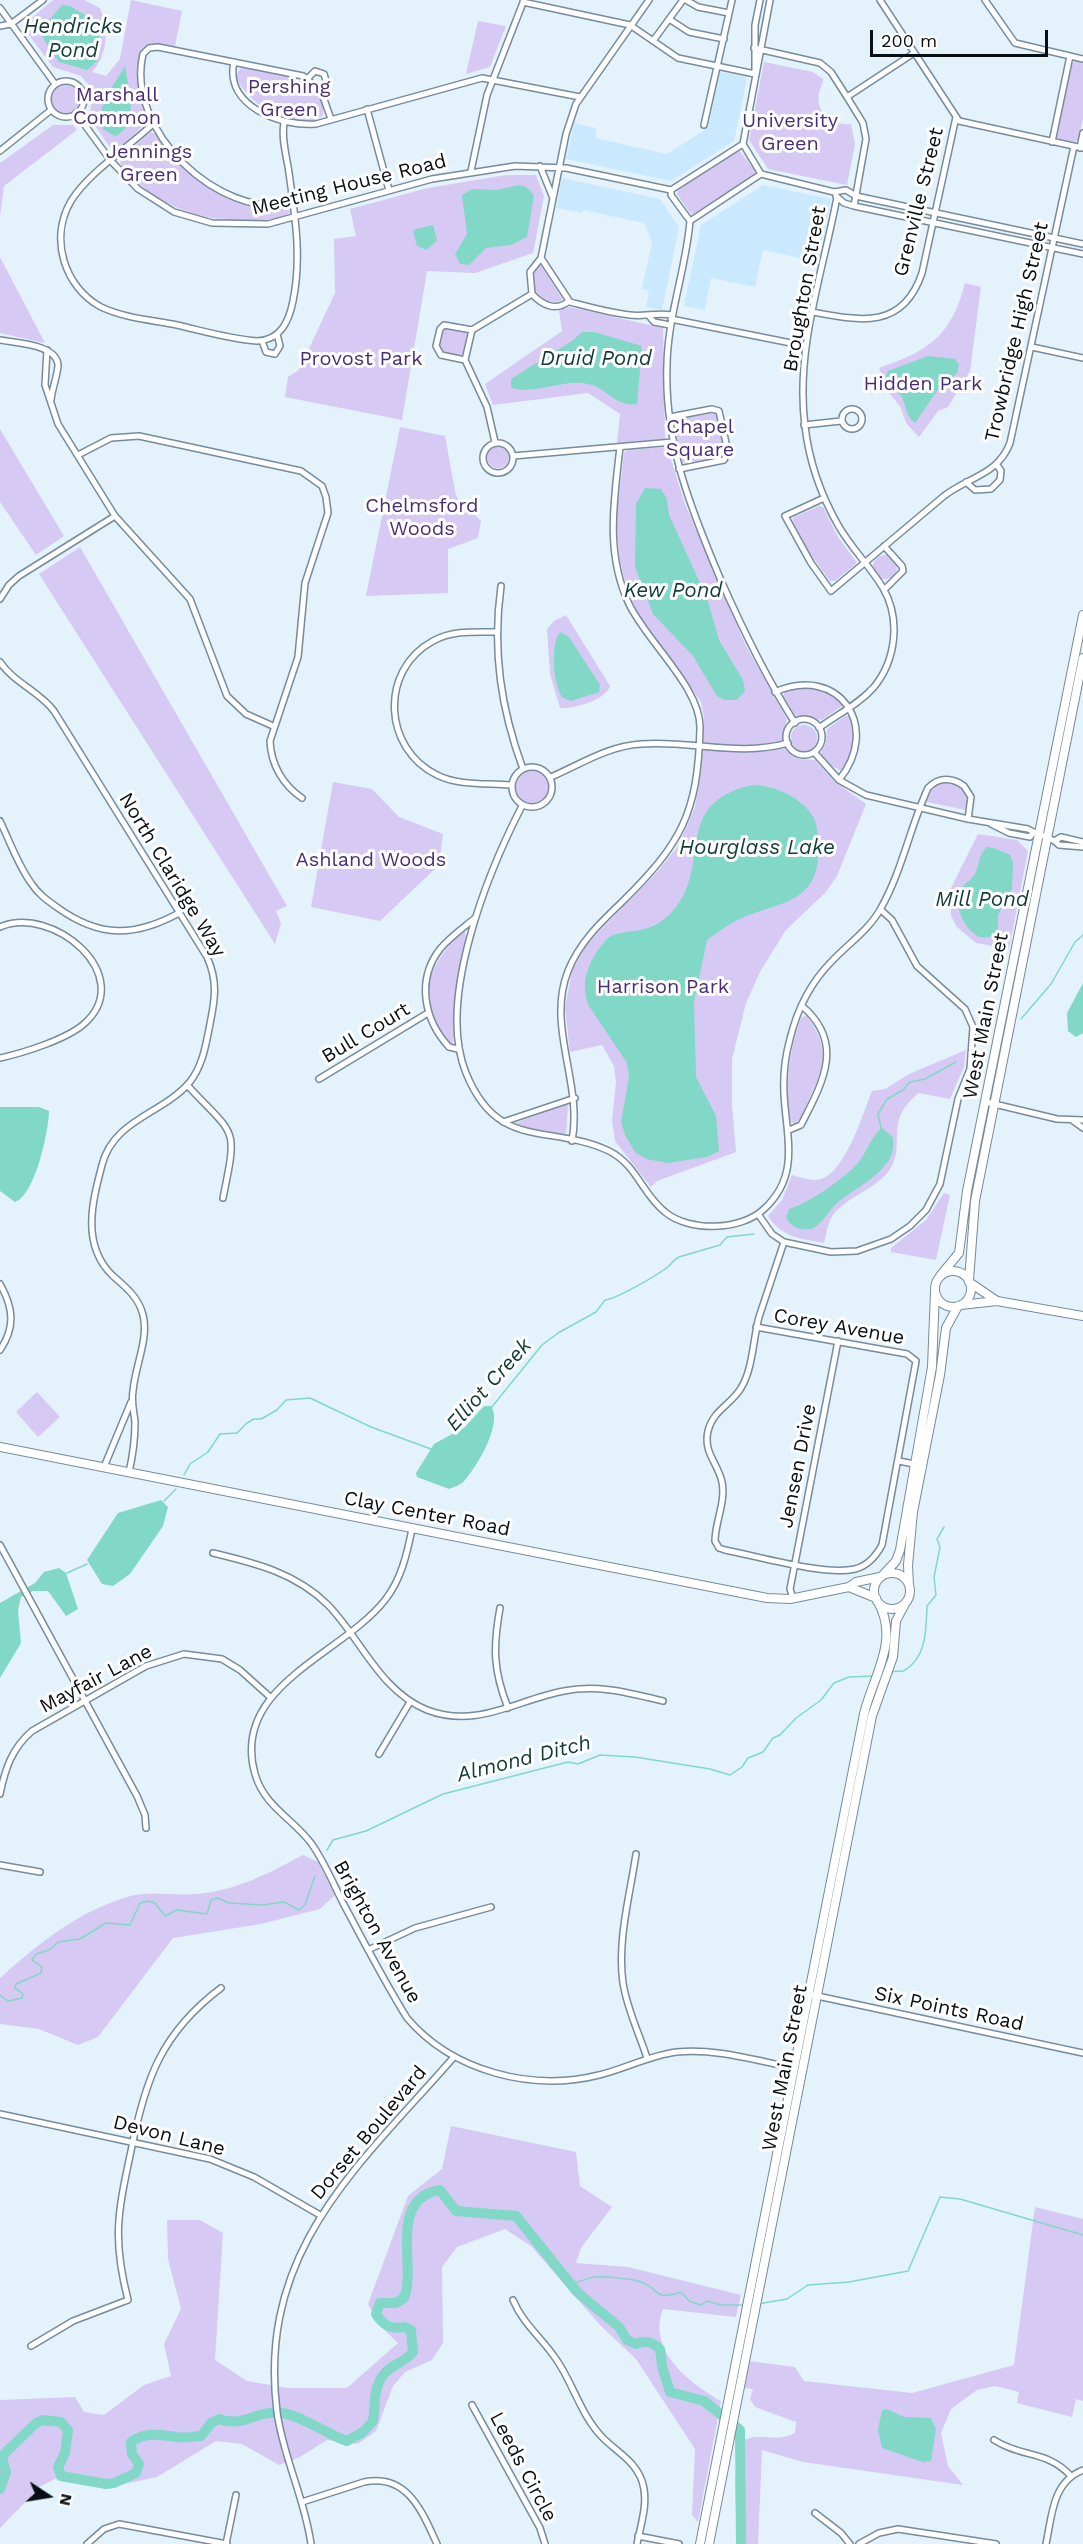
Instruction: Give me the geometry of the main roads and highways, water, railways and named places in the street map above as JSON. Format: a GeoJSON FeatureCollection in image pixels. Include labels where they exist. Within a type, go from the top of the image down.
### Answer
{"type":"FeatureCollection","features":[{"type":"Feature","properties":{"kind":"water","name":"Hendricks Pond"},"geometry":{"type":"Polygon","coordinates":[[[62,5],[70,6],[98,23],[100,27],[97,61],[87,70],[59,62],[39,32],[62,5]]]}},
{"type":"Feature","properties":{"kind":"water"},"geometry":{"type":"Polygon","coordinates":[[[125,66],[130,94],[130,115],[123,131],[115,136],[104,130],[101,114],[106,97],[125,66]]]}},
{"type":"Feature","properties":{"kind":"water"},"geometry":{"type":"Polygon","coordinates":[[[519,185],[526,187],[534,195],[527,237],[511,245],[486,248],[469,265],[460,264],[455,254],[467,234],[462,195],[472,189],[496,190],[519,185]]]}},
{"type":"Feature","properties":{"kind":"water"},"geometry":{"type":"Polygon","coordinates":[[[433,225],[437,240],[427,250],[417,246],[413,230],[433,225]]]}},
{"type":"Feature","properties":{"kind":"water","name":"Druid Pond"},"geometry":{"type":"Polygon","coordinates":[[[582,332],[594,332],[642,346],[637,404],[622,403],[590,384],[573,383],[525,390],[511,387],[511,379],[572,341],[582,332]]]}},
{"type":"Feature","properties":{"kind":"water"},"geometry":{"type":"Polygon","coordinates":[[[928,356],[955,359],[959,365],[957,373],[937,391],[915,423],[908,414],[901,396],[888,383],[886,376],[888,371],[928,356]]]}},
{"type":"Feature","properties":{"kind":"water","name":"Kew Pond"},"geometry":{"type":"Polygon","coordinates":[[[645,488],[661,489],[667,499],[669,515],[707,598],[719,640],[743,680],[745,691],[737,700],[724,700],[717,696],[693,656],[653,614],[635,567],[636,504],[645,488]]]}},
{"type":"Feature","properties":{"kind":"water"},"geometry":{"type":"Polygon","coordinates":[[[561,632],[569,637],[600,685],[599,692],[571,701],[562,697],[555,675],[554,657],[556,641],[561,632]]]}},
{"type":"Feature","properties":{"kind":"water","name":"Hourglass Lake"},"geometry":{"type":"Polygon","coordinates":[[[752,785],[769,787],[786,793],[801,803],[812,815],[818,833],[817,868],[812,881],[794,898],[738,920],[707,940],[694,1002],[696,1077],[716,1116],[719,1151],[707,1157],[668,1163],[646,1159],[635,1152],[625,1135],[621,1122],[629,1078],[627,1063],[589,1006],[585,987],[588,969],[597,952],[609,937],[646,929],[661,922],[669,915],[683,897],[690,878],[701,822],[710,807],[726,794],[752,785]]]}},
{"type":"Feature","properties":{"kind":"water","name":"Mill Pond"},"geometry":{"type":"Polygon","coordinates":[[[987,847],[1010,855],[1013,863],[1012,889],[998,915],[998,932],[990,937],[982,937],[968,928],[963,920],[959,911],[958,894],[974,875],[987,847]]]}},
{"type":"Feature","properties":{"kind":"water"},"geometry":{"type":"Polygon","coordinates":[[[1083,983],[1083,1033],[1076,1037],[1068,1031],[1067,1013],[1083,983]]]}},
{"type":"Feature","properties":{"kind":"water"},"geometry":{"type":"Polygon","coordinates":[[[0,1107],[39,1107],[49,1111],[44,1147],[35,1176],[29,1188],[15,1202],[0,1191],[0,1107]]]}},
{"type":"Feature","properties":{"kind":"water"},"geometry":{"type":"Polygon","coordinates":[[[882,1128],[892,1136],[893,1147],[884,1167],[836,1204],[814,1228],[802,1229],[791,1224],[786,1218],[789,1209],[817,1195],[848,1173],[856,1166],[882,1128]]]}},
{"type":"Feature","properties":{"kind":"water"},"geometry":{"type":"Polygon","coordinates":[[[484,1406],[491,1406],[494,1414],[491,1434],[482,1455],[463,1482],[449,1489],[417,1477],[416,1473],[434,1444],[465,1427],[484,1406]]]}},
{"type":"Feature","properties":{"kind":"water"},"geometry":{"type":"Polygon","coordinates":[[[161,1500],[168,1507],[163,1526],[130,1574],[113,1586],[102,1584],[87,1560],[118,1513],[161,1500]]]}},
{"type":"Feature","properties":{"kind":"water"},"geometry":{"type":"Polygon","coordinates":[[[59,1568],[66,1573],[78,1609],[66,1616],[48,1591],[33,1591],[21,1597],[18,1610],[21,1643],[0,1678],[0,1603],[35,1583],[44,1572],[59,1568]]]}},
{"type":"Feature","properties":{"kind":"water"},"geometry":{"type":"Polygon","coordinates":[[[887,2409],[904,2417],[931,2418],[936,2429],[931,2461],[923,2462],[882,2448],[878,2430],[882,2410],[887,2409]]]}},
{"type":"Feature","properties":{"kind":"waterway","name":"Elliot Creek"},"geometry":{"type":"LineString","coordinates":[[1021,1019],[1051,984],[1075,942],[1083,935]]}},
{"type":"Feature","properties":{"kind":"waterway","name":"Elliot Creek"},"geometry":{"type":"LineString","coordinates":[[881,1128],[878,1114],[887,1099],[903,1090],[910,1082],[925,1079],[956,1062]]}},
{"type":"Feature","properties":{"kind":"waterway","name":"Elliot Creek"},"geometry":{"type":"LineString","coordinates":[[491,1408],[542,1345],[558,1333],[596,1312],[605,1300],[644,1282],[679,1257],[720,1245],[727,1237],[754,1234]]}},
{"type":"Feature","properties":{"kind":"waterway","name":"Elliot Creek"},"geometry":{"type":"LineString","coordinates":[[184,1475],[190,1464],[208,1452],[220,1434],[237,1433],[247,1423],[254,1419],[261,1419],[277,1410],[286,1400],[310,1398],[371,1427],[431,1449]]}},
{"type":"Feature","properties":{"kind":"waterway","name":"Elliot Creek"},"geometry":{"type":"LineString","coordinates":[[164,1501],[176,1489]]}},
{"type":"Feature","properties":{"kind":"waterway","name":"Almond Ditch"},"geometry":{"type":"LineString","coordinates":[[892,1672],[905,1670],[918,1658],[921,1650],[927,1606],[936,1595],[934,1577],[940,1547],[937,1539],[944,1527]]}},
{"type":"Feature","properties":{"kind":"waterway","name":"Elliot Creek"},"geometry":{"type":"LineString","coordinates":[[67,1573],[87,1564]]}},
{"type":"Feature","properties":{"kind":"waterway","name":"Almond Ditch"},"geometry":{"type":"LineString","coordinates":[[327,1850],[333,1840],[366,1831],[443,1794],[568,1762],[578,1764],[600,1755],[635,1757],[710,1769],[730,1775],[742,1767],[748,1758],[763,1752],[773,1738],[780,1735],[796,1718],[821,1700],[834,1683],[849,1677],[873,1676]]}},
{"type":"Feature","properties":{"kind":"waterway","name":"Almond Ditch"},"geometry":{"type":"LineString","coordinates":[[0,1995],[8,2001],[22,1998],[23,1994],[15,1988],[16,1984],[41,1973],[42,1967],[32,1960],[36,1954],[49,1950],[58,1942],[80,1939],[106,1923],[130,1925],[140,1903],[149,1901],[155,1903],[165,1916],[177,1910],[207,1914],[211,1900],[218,1898],[229,1903],[262,1905],[284,1902],[299,1910],[305,1905],[315,1876]]}},
{"type":"Feature","properties":{"kind":"waterway"},"geometry":{"type":"LineString","coordinates":[[0,2489],[6,2472],[2,2458],[4,2454],[36,2423],[43,2420],[61,2422],[68,2430],[65,2453],[58,2467],[61,2476],[106,2484],[114,2483],[136,2473],[139,2464],[132,2454],[131,2442],[142,2436],[153,2435],[183,2438],[201,2436],[211,2423],[219,2419],[236,2421],[264,2414],[282,2413],[299,2418],[347,2441],[363,2432],[373,2421],[378,2383],[389,2369],[413,2352],[411,2330],[388,2326],[376,2314],[380,2303],[396,2303],[404,2298],[407,2285],[409,2220],[414,2206],[424,2196],[440,2190],[456,2211],[516,2216],[577,2292],[619,2327],[627,2340],[636,2344],[649,2342],[660,2349],[662,2366],[670,2392],[704,2401],[740,2430],[741,2544]]}},
{"type":"Feature","properties":{"kind":"waterway"},"geometry":{"type":"LineString","coordinates":[[758,2304],[787,2299],[808,2285],[849,2282],[908,2271],[940,2197],[960,2199],[1083,2235]]}},
{"type":"Feature","properties":{"kind":"waterway"},"geometry":{"type":"LineString","coordinates":[[568,2281],[577,2282],[599,2277],[629,2279],[645,2284],[660,2294],[671,2295],[681,2292],[689,2301],[701,2305],[707,2301],[721,2305],[745,2305]]}},
{"type":"Feature","properties":{"kind":"park label","name":"Pershing Green"},"geometry":{"type":"Point","coordinates":[289,98]}},
{"type":"Feature","properties":{"kind":"park label","name":"Marshall Common"},"geometry":{"type":"Point","coordinates":[117,106]}},
{"type":"Feature","properties":{"kind":"park label","name":"University Green"},"geometry":{"type":"Point","coordinates":[790,132]}},
{"type":"Feature","properties":{"kind":"park label","name":"Jennings Green"},"geometry":{"type":"Point","coordinates":[149,164]}},
{"type":"Feature","properties":{"kind":"park label","name":"Provost Park"},"geometry":{"type":"Point","coordinates":[361,359]}},
{"type":"Feature","properties":{"kind":"park label","name":"Hidden Park"},"geometry":{"type":"Point","coordinates":[923,384]}},
{"type":"Feature","properties":{"kind":"park label","name":"Chapel Square"},"geometry":{"type":"Point","coordinates":[700,438]}},
{"type":"Feature","properties":{"kind":"park label","name":"Chelmsford Woods"},"geometry":{"type":"Point","coordinates":[422,518]}},
{"type":"Feature","properties":{"kind":"park label","name":"Ashland Woods"},"geometry":{"type":"Point","coordinates":[371,860]}},
{"type":"Feature","properties":{"kind":"park label","name":"Harrison Park"},"geometry":{"type":"Point","coordinates":[663,987]}}]}
